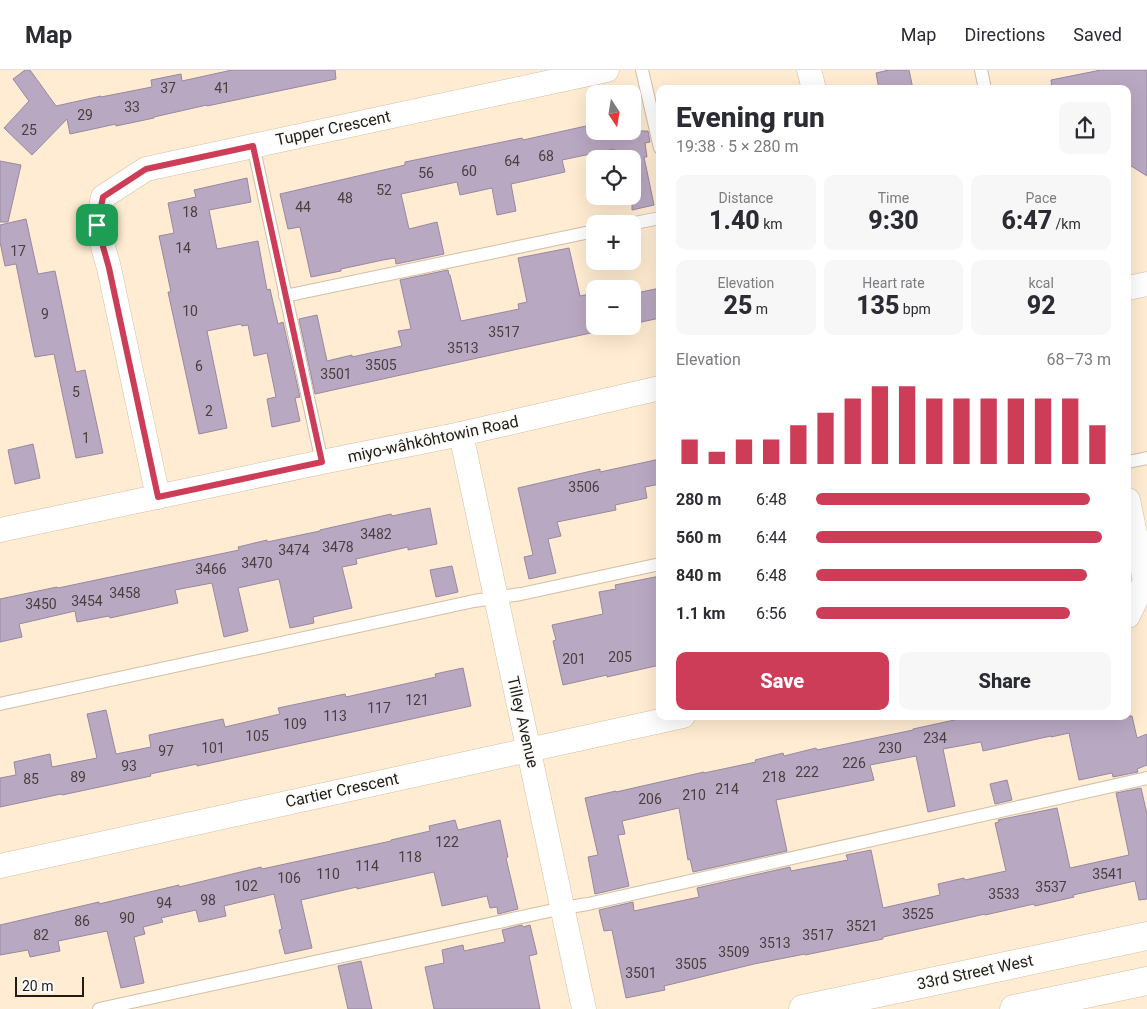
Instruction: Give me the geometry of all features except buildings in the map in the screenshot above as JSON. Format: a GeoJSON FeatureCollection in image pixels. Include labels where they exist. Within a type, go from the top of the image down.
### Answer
{"type":"FeatureCollection","features":[{"type":"Feature","properties":{"kind":"main road","name":"33rd Street West"},"geometry":{"type":"LineString","coordinates":[[803,1009],[1147,936]]}},
{"type":"Feature","properties":{"kind":"main road"},"geometry":{"type":"LineString","coordinates":[[1014,1009],[1147,980]]}},
{"type":"Feature","properties":{"kind":"street","name":"Tupper Crescent"},"geometry":{"type":"LineString","coordinates":[[158,497],[109,268],[97,225],[103,197],[146,169],[607,70]]}},
{"type":"Feature","properties":{"kind":"street"},"geometry":{"type":"LineString","coordinates":[[809,70],[813,85]]}},
{"type":"Feature","properties":{"kind":"street"},"geometry":{"type":"LineString","coordinates":[[1131,287],[1147,284]]}},
{"type":"Feature","properties":{"kind":"street","name":"miyo-wâhkôhtowin Road"},"geometry":{"type":"LineString","coordinates":[[0,528],[461,434],[656,389]]}},
{"type":"Feature","properties":{"kind":"street","name":"Tilley Avenue"},"geometry":{"type":"LineString","coordinates":[[461,434],[584,1009]]}},
{"type":"Feature","properties":{"kind":"street"},"geometry":{"type":"LineString","coordinates":[[1131,514],[1145,581],[1131,610]]}},
{"type":"Feature","properties":{"kind":"street","name":"Cartier Crescent"},"geometry":{"type":"LineString","coordinates":[[0,866],[666,720]]}},
{"type":"Feature","properties":{"kind":"lane"},"geometry":{"type":"LineString","coordinates":[[642,70],[656,131]]}},
{"type":"Feature","properties":{"kind":"lane"},"geometry":{"type":"LineString","coordinates":[[981,70],[984,85]]}},
{"type":"Feature","properties":{"kind":"lane"},"geometry":{"type":"LineString","coordinates":[[253,146],[322,462]]}},
{"type":"Feature","properties":{"kind":"lane"},"geometry":{"type":"LineString","coordinates":[[641,222],[656,219]]}},
{"type":"Feature","properties":{"kind":"lane"},"geometry":{"type":"LineString","coordinates":[[286,296],[586,233]]}},
{"type":"Feature","properties":{"kind":"lane"},"geometry":{"type":"LineString","coordinates":[[1131,461],[1147,458]]}},
{"type":"Feature","properties":{"kind":"lane"},"geometry":{"type":"LineString","coordinates":[[0,704],[474,601],[521,594],[656,565]]}},
{"type":"Feature","properties":{"kind":"lane"},"geometry":{"type":"LineString","coordinates":[[99,1009],[588,904],[1147,778]]}},
{"type":"Feature","properties":{"kind":"route"},"geometry":{"type":"LineString","coordinates":[[253,146],[322,462],[158,497],[109,268],[97,225],[103,197],[146,169],[253,146]]}}]}
